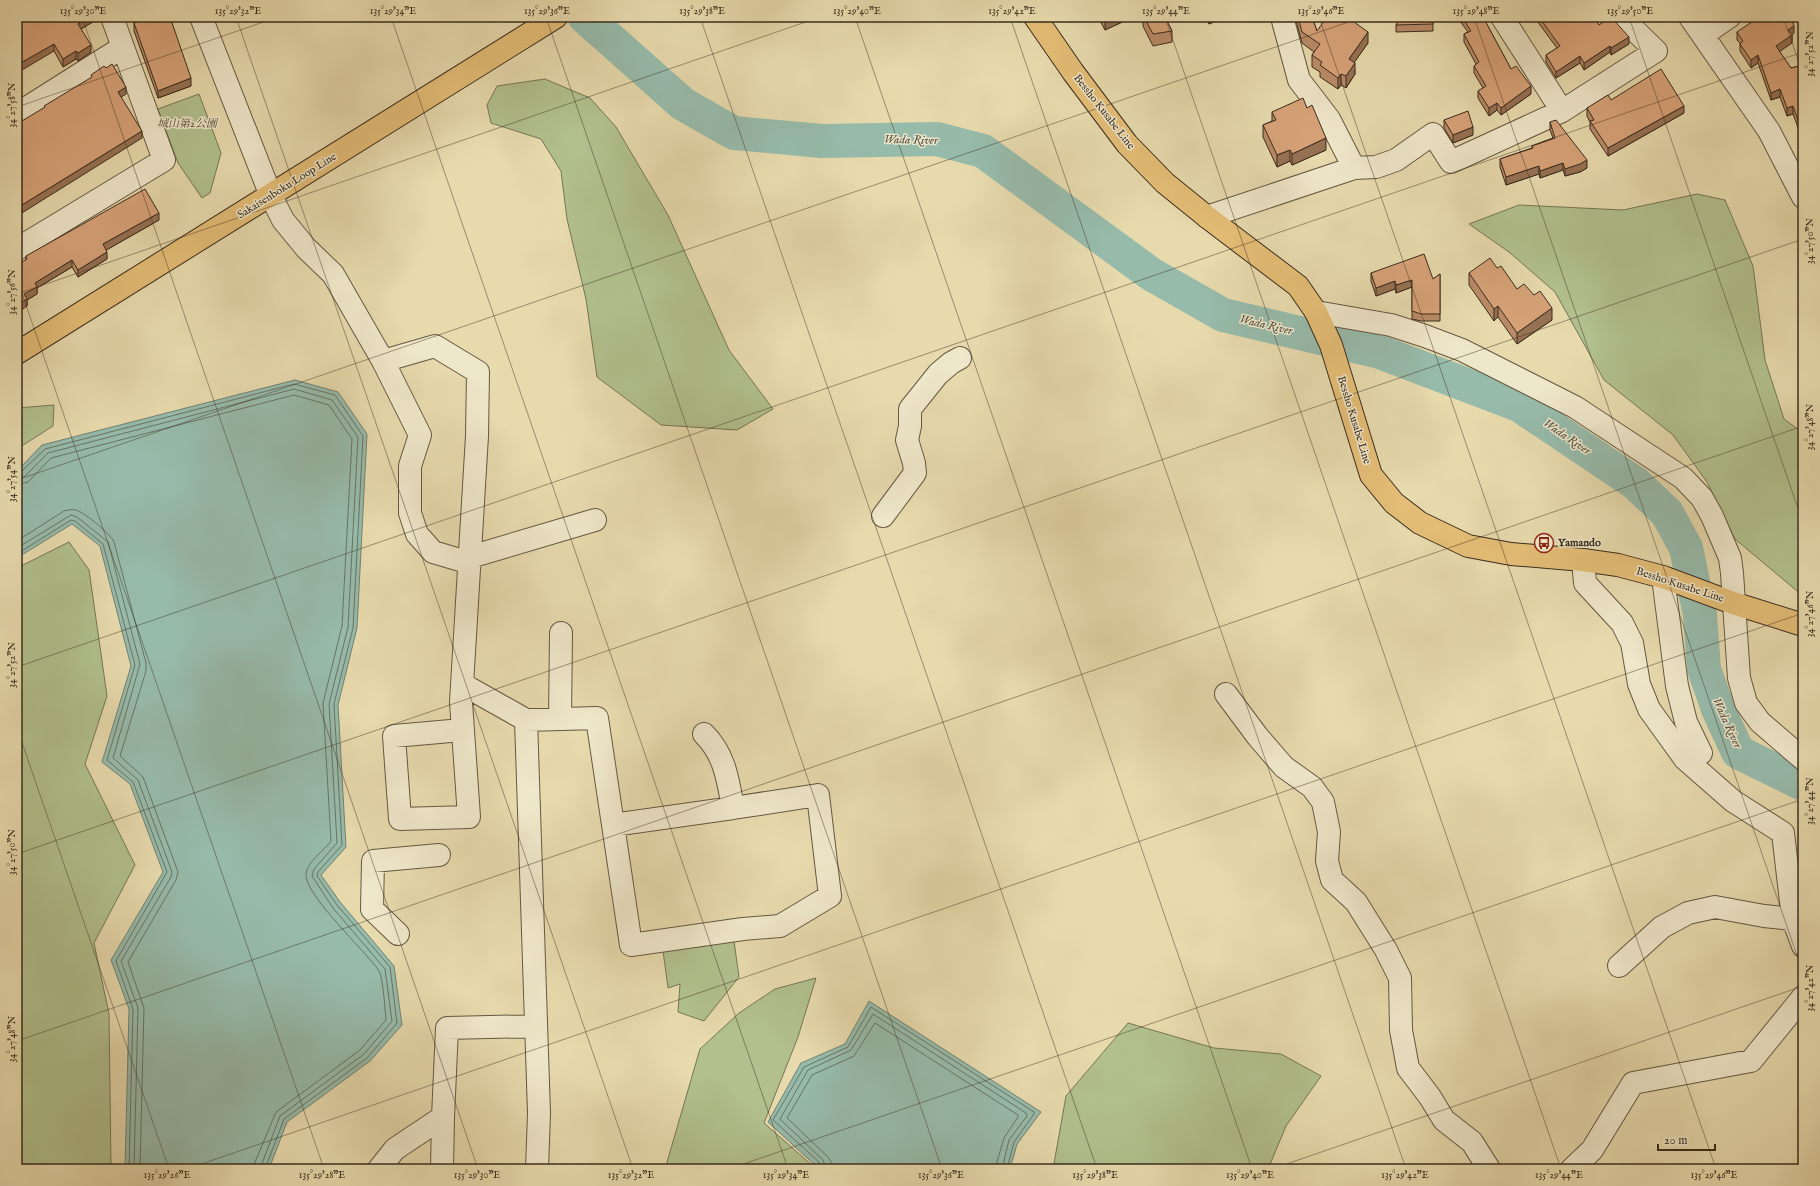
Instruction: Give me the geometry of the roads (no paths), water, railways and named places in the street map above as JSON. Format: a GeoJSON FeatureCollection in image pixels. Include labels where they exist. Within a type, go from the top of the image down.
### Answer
{"type":"FeatureCollection","features":[{"type":"Feature","properties":{"kind":"main road","name":"Bessho Kusabe Line"},"geometry":{"type":"LineString","coordinates":[[1035,17],[1073,72],[1127,144],[1165,182],[1207,217],[1298,286],[1318,316],[1331,345],[1371,475],[1394,503],[1420,523],[1468,546],[1511,554],[1583,560],[1618,566],[1667,578],[1731,602],[1803,625]]}},
{"type":"Feature","properties":{"kind":"main road","name":"Sakaisenboku Loop Line"},"geometry":{"type":"LineString","coordinates":[[17,354],[553,19]]}},
{"type":"Feature","properties":{"kind":"street"},"geometry":{"type":"LineString","coordinates":[[17,249],[164,160],[112,17]]}},
{"type":"Feature","properties":{"kind":"street"},"geometry":{"type":"LineString","coordinates":[[201,17],[271,196],[283,220],[306,248],[333,274],[383,361],[420,435],[410,466],[410,513],[417,534],[433,552],[460,560],[595,520]]}},
{"type":"Feature","properties":{"kind":"street"},"geometry":{"type":"LineString","coordinates":[[1282,17],[1299,80],[1329,119],[1354,168]]}},
{"type":"Feature","properties":{"kind":"street"},"geometry":{"type":"LineString","coordinates":[[1502,17],[1562,111]]}},
{"type":"Feature","properties":{"kind":"street"},"geometry":{"type":"LineString","coordinates":[[1207,217],[1354,168],[1376,167],[1396,160],[1433,134],[1451,162],[1562,111],[1656,51],[1621,17]]}},
{"type":"Feature","properties":{"kind":"street"},"geometry":{"type":"LineString","coordinates":[[1690,17],[1769,131],[1803,197]]}},
{"type":"Feature","properties":{"kind":"street"},"geometry":{"type":"LineString","coordinates":[[1703,35],[1729,17]]}},
{"type":"Feature","properties":{"kind":"street"},"geometry":{"type":"LineString","coordinates":[[17,114],[123,47]]}},
{"type":"Feature","properties":{"kind":"street"},"geometry":{"type":"LineString","coordinates":[[1318,316],[1391,325],[1462,350],[1575,408],[1683,478],[1702,498],[1730,558],[1732,573],[1731,602],[1739,678],[1746,703],[1760,722],[1803,759]]}},
{"type":"Feature","properties":{"kind":"street"},"geometry":{"type":"LineString","coordinates":[[383,361],[435,346],[478,372],[477,436],[461,702],[469,817],[400,819],[394,736],[462,730]]}},
{"type":"Feature","properties":{"kind":"street"},"geometry":{"type":"LineString","coordinates":[[883,516],[915,473],[914,462],[907,440],[910,426],[910,409],[938,374],[951,363],[960,358]]}},
{"type":"Feature","properties":{"kind":"street"},"geometry":{"type":"LineString","coordinates":[[1583,560],[1585,583],[1622,623],[1632,644],[1639,684],[1648,709],[1685,759],[1733,801],[1783,833],[1793,919],[1803,946]]}},
{"type":"Feature","properties":{"kind":"street"},"geometry":{"type":"LineString","coordinates":[[1667,578],[1677,686],[1686,722],[1701,753]]}},
{"type":"Feature","properties":{"kind":"street"},"geometry":{"type":"LineString","coordinates":[[560,719],[561,633]]}},
{"type":"Feature","properties":{"kind":"street"},"geometry":{"type":"LineString","coordinates":[[462,684],[526,720],[597,718],[613,825],[631,945],[743,929],[780,926],[830,896],[818,795],[613,825]]}},
{"type":"Feature","properties":{"kind":"street"},"geometry":{"type":"LineString","coordinates":[[1226,694],[1258,737],[1284,767],[1312,787],[1323,802],[1329,832],[1327,861],[1332,880],[1356,902],[1386,950],[1400,978],[1401,1030],[1408,1068],[1430,1097],[1444,1120],[1472,1142],[1490,1169]]}},
{"type":"Feature","properties":{"kind":"street"},"geometry":{"type":"LineString","coordinates":[[526,720],[539,1112],[537,1169]]}},
{"type":"Feature","properties":{"kind":"street"},"geometry":{"type":"LineString","coordinates":[[704,734],[710,740],[726,768],[733,808]]}},
{"type":"Feature","properties":{"kind":"street"},"geometry":{"type":"LineString","coordinates":[[398,934],[372,909],[373,861],[439,855]]}},
{"type":"Feature","properties":{"kind":"street"},"geometry":{"type":"LineString","coordinates":[[1619,966],[1662,927],[1688,913],[1715,907],[1764,916],[1793,919]]}},
{"type":"Feature","properties":{"kind":"street"},"geometry":{"type":"LineString","coordinates":[[1572,1169],[1592,1150],[1633,1083],[1751,1061],[1803,997]]}},
{"type":"Feature","properties":{"kind":"street"},"geometry":{"type":"LineString","coordinates":[[442,1169],[447,1028],[536,1026]]}},
{"type":"Feature","properties":{"kind":"street"},"geometry":{"type":"LineString","coordinates":[[379,1169],[395,1149],[443,1117]]}},
{"type":"Feature","properties":{"kind":"water"},"geometry":{"type":"Polygon","coordinates":[[[295,380],[338,392],[367,434],[357,628],[338,705],[346,847],[321,875],[340,902],[394,966],[402,1025],[370,1061],[287,1122],[269,1169],[125,1169],[129,1009],[111,960],[163,872],[130,784],[102,762],[131,666],[100,546],[72,524],[17,558],[17,471],[42,445],[295,380]]]}},
{"type":"Feature","properties":{"kind":"water"},"geometry":{"type":"Polygon","coordinates":[[[869,1001],[1041,1112],[1017,1144],[1010,1169],[816,1169],[817,1167],[768,1122],[801,1063],[845,1044],[869,1001]]]}},
{"type":"Feature","properties":{"kind":"waterway","name":"Wada River"},"geometry":{"type":"LineString","coordinates":[[585,17],[683,104],[734,133],[822,141],[937,139],[983,151],[1151,274],[1223,315],[1380,352],[1519,405],[1635,483],[1667,513],[1686,548],[1700,615],[1704,669],[1718,709],[1738,752],[1803,784]]}},
{"type":"Feature","properties":{"kind":"place","name":"Yamando"},"geometry":{"type":"Point","coordinates":[1544,543]}},
{"type":"Feature","properties":{"kind":"park label","name":"城山第2公園"},"geometry":{"type":"Point","coordinates":[187,124]}}]}
